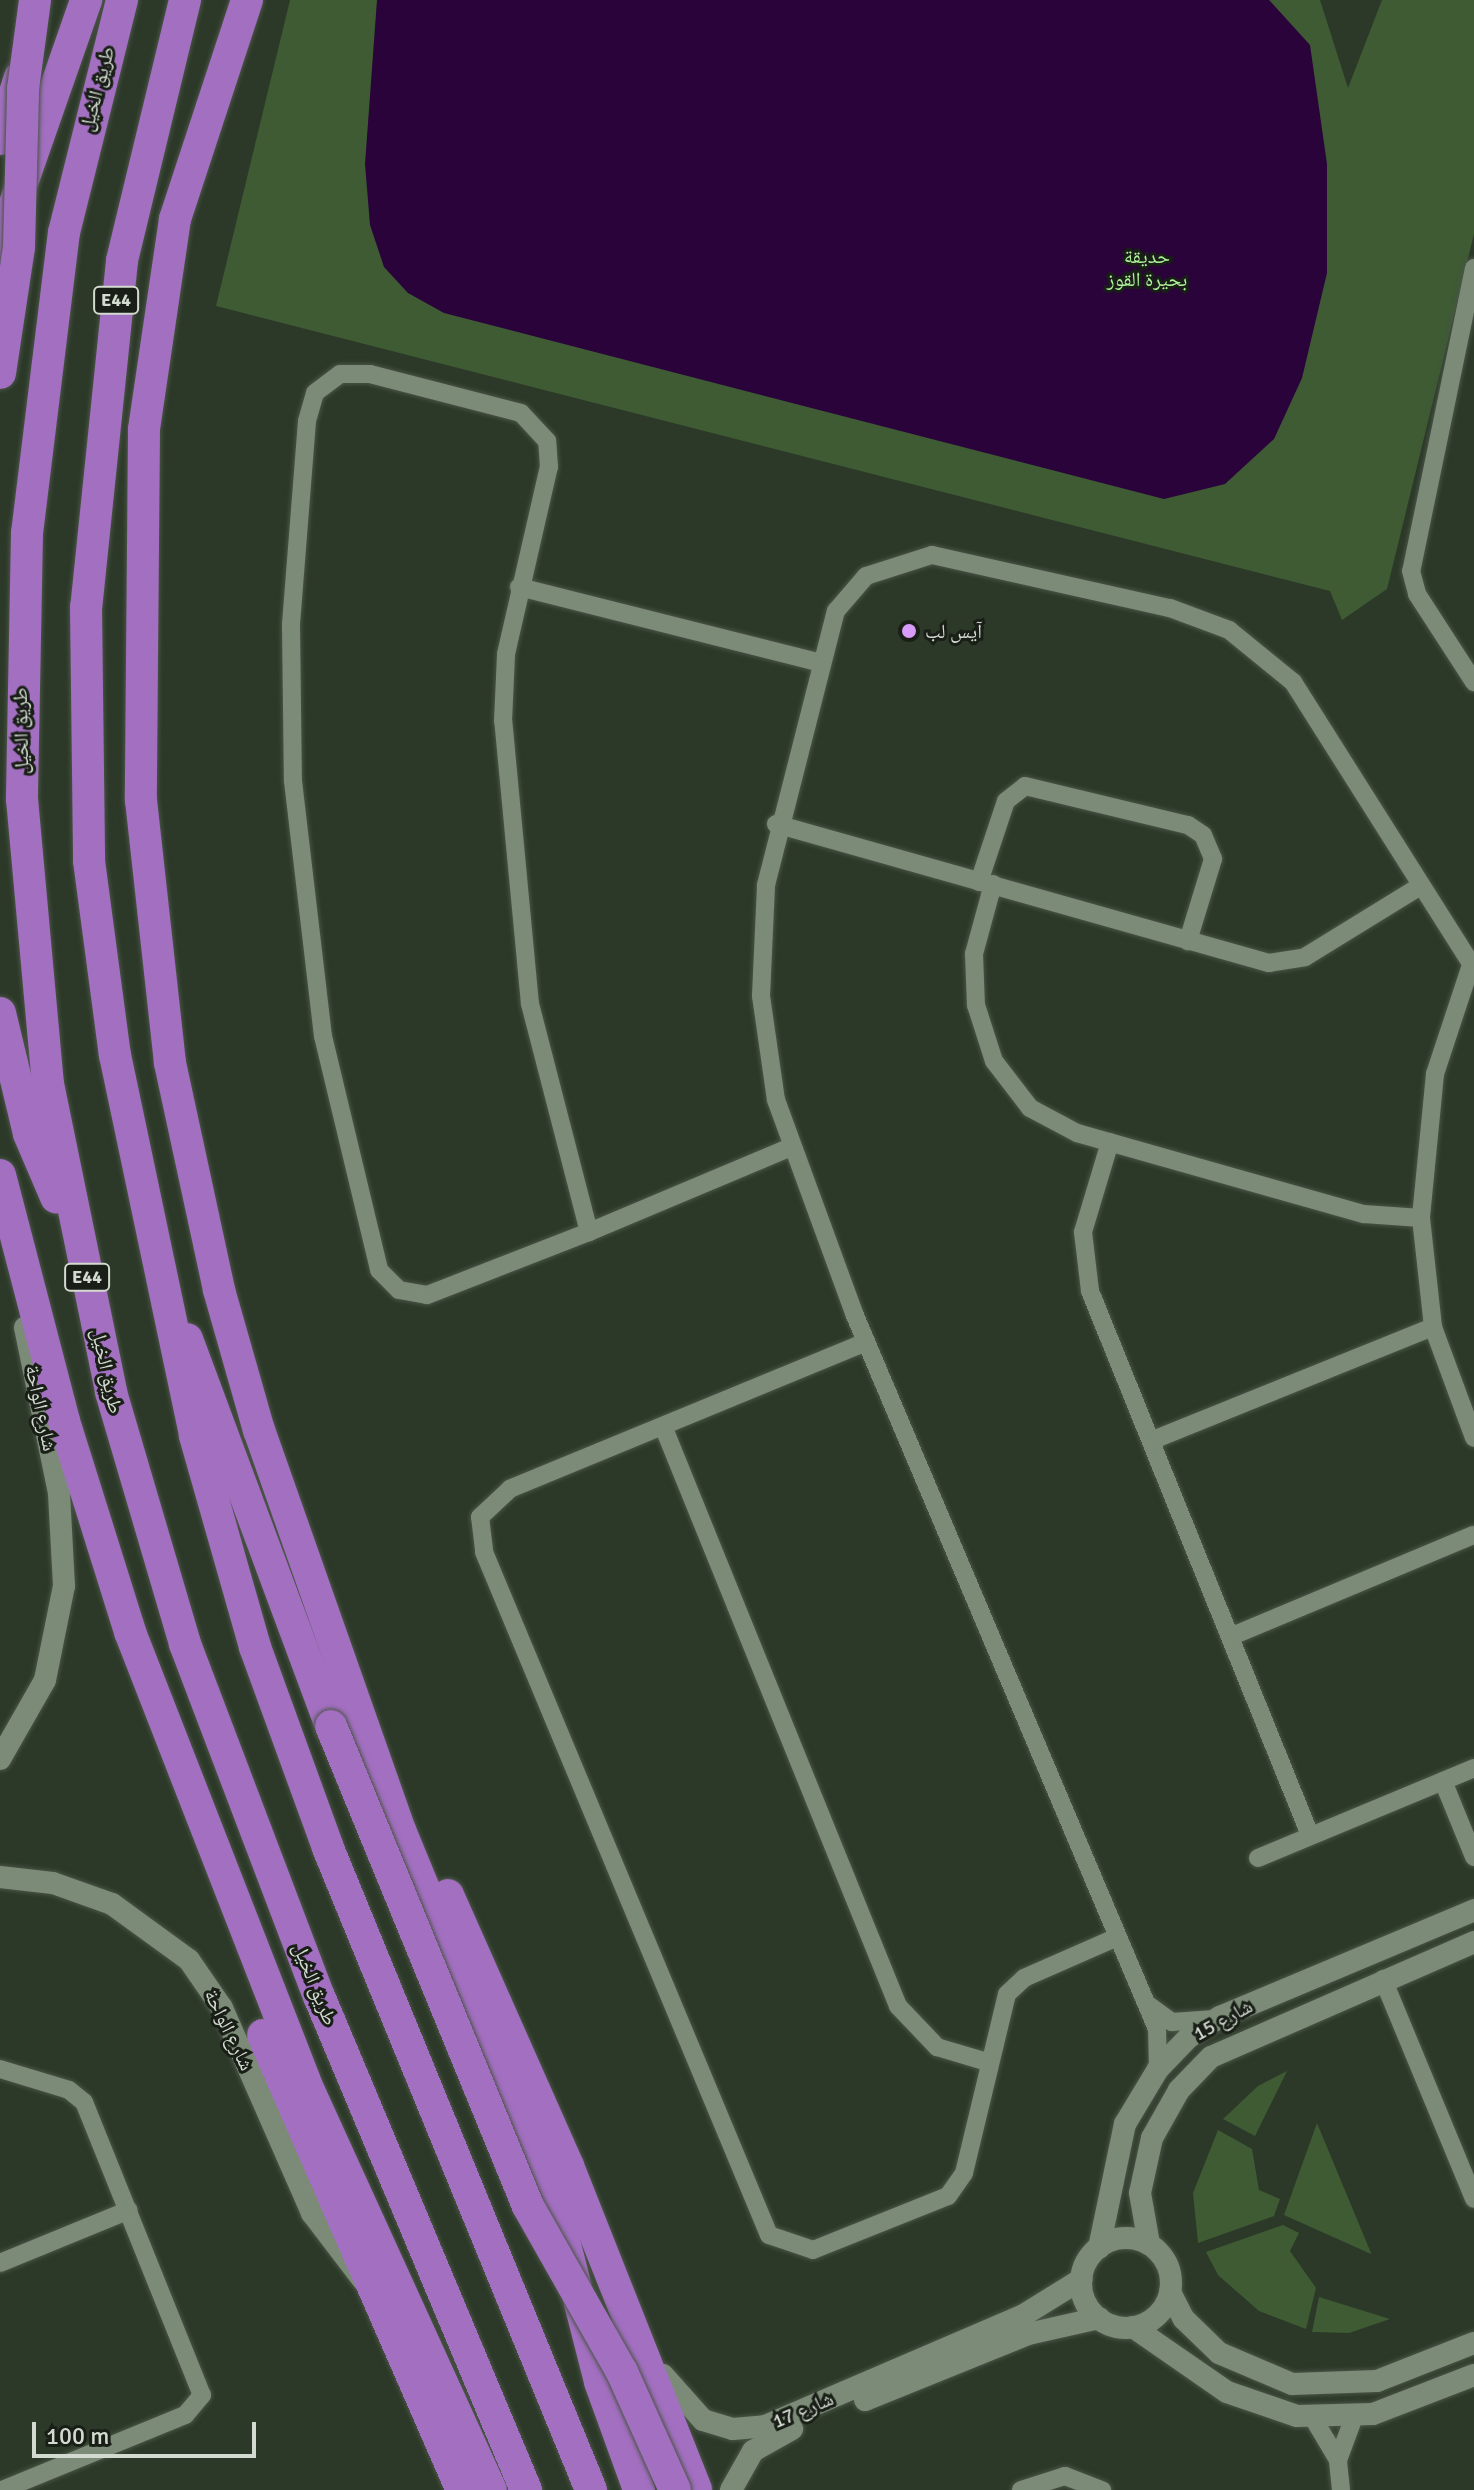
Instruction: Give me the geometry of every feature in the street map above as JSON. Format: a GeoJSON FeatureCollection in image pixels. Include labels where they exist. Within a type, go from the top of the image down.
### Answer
{"type":"FeatureCollection","features":[{"type":"Feature","properties":{"kind":"highway"},"geometry":{"type":"LineString","coordinates":[[0,373],[19,247],[23,89],[35,0]]}},
{"type":"Feature","properties":{"kind":"highway"},"geometry":{"type":"LineString","coordinates":[[0,139],[50,0]]}},
{"type":"Feature","properties":{"kind":"highway"},"geometry":{"type":"LineString","coordinates":[[0,246],[86,0]]}},
{"type":"Feature","properties":{"kind":"highway","name":"طريق الخيل"},"geometry":{"type":"LineString","coordinates":[[122,0],[53,297],[21,653],[29,930],[48,1084],[121,1435],[211,1721],[526,2490]]}},
{"type":"Feature","properties":{"kind":"highway","name":"E44"},"geometry":{"type":"LineString","coordinates":[[185,0],[122,261],[84,671],[96,924],[158,1278],[214,1508],[278,1715],[591,2490]]}},
{"type":"Feature","properties":{"kind":"highway"},"geometry":{"type":"LineString","coordinates":[[224,0],[201,125],[165,267],[144,430],[137,637],[146,880],[170,1063],[219,1290],[264,1443],[370,1746],[557,2213],[600,2382],[639,2490]]}},
{"type":"Feature","properties":{"kind":"highway"},"geometry":{"type":"LineString","coordinates":[[201,125],[247,0]]}},
{"type":"Feature","properties":{"kind":"highway"},"geometry":{"type":"LineString","coordinates":[[0,1013],[29,1134],[78,1236]]}},
{"type":"Feature","properties":{"kind":"highway"},"geometry":{"type":"LineString","coordinates":[[0,1175],[106,1562],[214,1851],[338,2159],[491,2490]]}},
{"type":"Feature","properties":{"kind":"highway"},"geometry":{"type":"LineString","coordinates":[[158,1278],[210,1392],[331,1726],[528,2206],[622,2372],[675,2490]]}},
{"type":"Feature","properties":{"kind":"highway"},"geometry":{"type":"LineString","coordinates":[[370,1746],[468,1937],[599,2248],[696,2490]]}},
{"type":"Feature","properties":{"kind":"highway"},"geometry":{"type":"LineString","coordinates":[[214,1851],[265,2040],[368,2285],[462,2490]]}},
{"type":"Feature","properties":{"kind":"street"},"geometry":{"type":"LineString","coordinates":[[1474,268],[1411,571],[1417,594],[1474,682]]}},
{"type":"Feature","properties":{"kind":"street"},"geometry":{"type":"LineString","coordinates":[[1455,360],[1474,364]]}},
{"type":"Feature","properties":{"kind":"street"},"geometry":{"type":"LineString","coordinates":[[589,1232],[547,1085],[517,923],[503,721],[519,587],[549,467],[541,429],[521,413],[370,374],[326,382],[309,406],[294,573],[293,781],[323,1036],[374,1256],[387,1282],[427,1295],[589,1232],[789,1148]]}},
{"type":"Feature","properties":{"kind":"street"},"geometry":{"type":"LineString","coordinates":[[1158,2069],[1160,2040],[1113,1939],[789,1148],[761,996],[763,912],[776,824],[818,662],[849,592],[909,557],[955,558],[1210,621],[1265,653],[1293,682],[1419,887],[1472,966],[1435,1074],[1421,1218],[1433,1327],[1474,1438]]}},
{"type":"Feature","properties":{"kind":"street"},"geometry":{"type":"LineString","coordinates":[[519,587],[818,662]]}},
{"type":"Feature","properties":{"kind":"street"},"geometry":{"type":"LineString","coordinates":[[1188,941],[1213,859],[1203,835],[1188,825],[1025,786],[1002,808],[986,883],[974,975],[994,1061],[1030,1108],[1054,1125],[1364,1214],[1421,1218]]}},
{"type":"Feature","properties":{"kind":"street"},"geometry":{"type":"LineString","coordinates":[[776,824],[1188,941],[1288,962],[1419,887]]}},
{"type":"Feature","properties":{"kind":"street"},"geometry":{"type":"LineString","coordinates":[[1110,1142],[1086,1213],[1084,1269],[1310,1835]]}},
{"type":"Feature","properties":{"kind":"street","name":"شارع الواحة"},"geometry":{"type":"LineString","coordinates":[[0,1759],[45,1680],[64,1586],[60,1504],[23,1317],[15,1234]]}},
{"type":"Feature","properties":{"kind":"street"},"geometry":{"type":"LineString","coordinates":[[1153,1440],[1433,1327]]}},
{"type":"Feature","properties":{"kind":"street"},"geometry":{"type":"LineString","coordinates":[[866,1342],[501,1494],[480,1517],[480,1534],[760,2223],[782,2244],[813,2250],[948,2196],[964,2173],[1001,2005],[1014,1985],[1113,1939]]}},
{"type":"Feature","properties":{"kind":"street"},"geometry":{"type":"LineString","coordinates":[[663,1426],[898,2006],[937,2047],[987,2062]]}},
{"type":"Feature","properties":{"kind":"street"},"geometry":{"type":"LineString","coordinates":[[1232,1636],[1474,1535]]}},
{"type":"Feature","properties":{"kind":"street"},"geometry":{"type":"LineString","coordinates":[[1258,1858],[1474,1768]]}},
{"type":"Feature","properties":{"kind":"street"},"geometry":{"type":"LineString","coordinates":[[1443,1781],[1474,1857]]}},
{"type":"Feature","properties":{"kind":"street","name":"شارع الواحة"},"geometry":{"type":"LineString","coordinates":[[0,1877],[53,1883],[112,1904],[189,1960],[222,2008],[312,2213],[368,2285]]}},
{"type":"Feature","properties":{"kind":"street","name":"شارع 15"},"geometry":{"type":"LineString","coordinates":[[1099,2248],[1119,2143],[1158,2069],[1220,2017],[1471,1908]]}},
{"type":"Feature","properties":{"kind":"street","name":"شارع 15"},"geometry":{"type":"LineString","coordinates":[[1149,2244],[1140,2212],[1142,2174],[1152,2138],[1179,2090],[1243,2037],[1474,1942]]}},
{"type":"Feature","properties":{"kind":"street"},"geometry":{"type":"LineString","coordinates":[[1383,1979],[1474,2199]]}},
{"type":"Feature","properties":{"kind":"street"},"geometry":{"type":"LineString","coordinates":[[1142,2000],[1172,2022],[1220,2017]]}},
{"type":"Feature","properties":{"kind":"street"},"geometry":{"type":"LineString","coordinates":[[0,2069],[69,2090],[84,2102],[201,2386],[199,2404],[2,2490]]}},
{"type":"Feature","properties":{"kind":"street"},"geometry":{"type":"LineString","coordinates":[[0,2263],[129,2210]]}},
{"type":"Feature","properties":{"kind":"street"},"geometry":{"type":"LineString","coordinates":[[1474,2343],[1377,2381],[1292,2384],[1219,2353],[1184,2319],[1170,2292],[1168,2265],[1149,2244],[1129,2238],[1099,2248],[1082,2279],[1099,2318],[1133,2327],[1227,2392],[1313,2418],[1354,2417],[1474,2375]]}},
{"type":"Feature","properties":{"kind":"street","name":"17 شارع"},"geometry":{"type":"LineString","coordinates":[[599,2248],[672,2392],[694,2414],[733,2429],[775,2422],[1006,2323],[1082,2279]]}},
{"type":"Feature","properties":{"kind":"street"},"geometry":{"type":"LineString","coordinates":[[1133,2327],[1153,2319],[1170,2292]]}},
{"type":"Feature","properties":{"kind":"street","name":"17 شارع"},"geometry":{"type":"LineString","coordinates":[[731,2490],[745,2459],[771,2438],[1028,2334],[1099,2318]]}},
{"type":"Feature","properties":{"kind":"street"},"geometry":{"type":"LineString","coordinates":[[1338,2460],[1354,2417]]}},
{"type":"Feature","properties":{"kind":"street"},"geometry":{"type":"LineString","coordinates":[[1313,2418],[1338,2460],[1341,2490]]}},
{"type":"Feature","properties":{"kind":"street"},"geometry":{"type":"LineString","coordinates":[[1021,2490],[1065,2476],[1102,2490]]}},
{"type":"Feature","properties":{"kind":"green space","name":"حديقة بحيرة القوز"},"geometry":{"type":"Polygon","coordinates":[[[290,0],[1320,0],[1348,88],[1382,0],[1474,0],[1474,234],[1387,589],[1342,620],[1330,591],[216,306],[290,0]]]}},
{"type":"Feature","properties":{"kind":"green space"},"geometry":{"type":"Polygon","coordinates":[[[1287,2071],[1255,2136],[1223,2119],[1258,2086],[1287,2071]]]}},
{"type":"Feature","properties":{"kind":"green space"},"geometry":{"type":"Polygon","coordinates":[[[1317,2123],[1371,2253],[1371,2254],[1284,2215],[1317,2123]]]}},
{"type":"Feature","properties":{"kind":"green space"},"geometry":{"type":"Polygon","coordinates":[[[1218,2130],[1252,2149],[1259,2190],[1280,2199],[1274,2216],[1198,2243],[1193,2193],[1218,2130]]]}},
{"type":"Feature","properties":{"kind":"green space"},"geometry":{"type":"Polygon","coordinates":[[[1283,2225],[1299,2233],[1290,2251],[1316,2288],[1306,2329],[1259,2311],[1218,2275],[1206,2252],[1283,2225]]]}},
{"type":"Feature","properties":{"kind":"green space"},"geometry":{"type":"Polygon","coordinates":[[[1319,2297],[1390,2319],[1349,2333],[1312,2332],[1319,2297]]]}},
{"type":"Feature","properties":{"kind":"shaded area","name":"حديقة بحيرة القوز"},"geometry":{"type":"Polygon","coordinates":[[[377,0],[1269,0],[1310,45],[1327,164],[1327,273],[1302,378],[1274,439],[1225,484],[1164,499],[444,313],[408,293],[384,267],[370,225],[365,164],[377,0]]]}},
{"type":"Feature","properties":{"kind":"place","name":"آيس لب"},"geometry":{"type":"Point","coordinates":[909,631]}}]}
